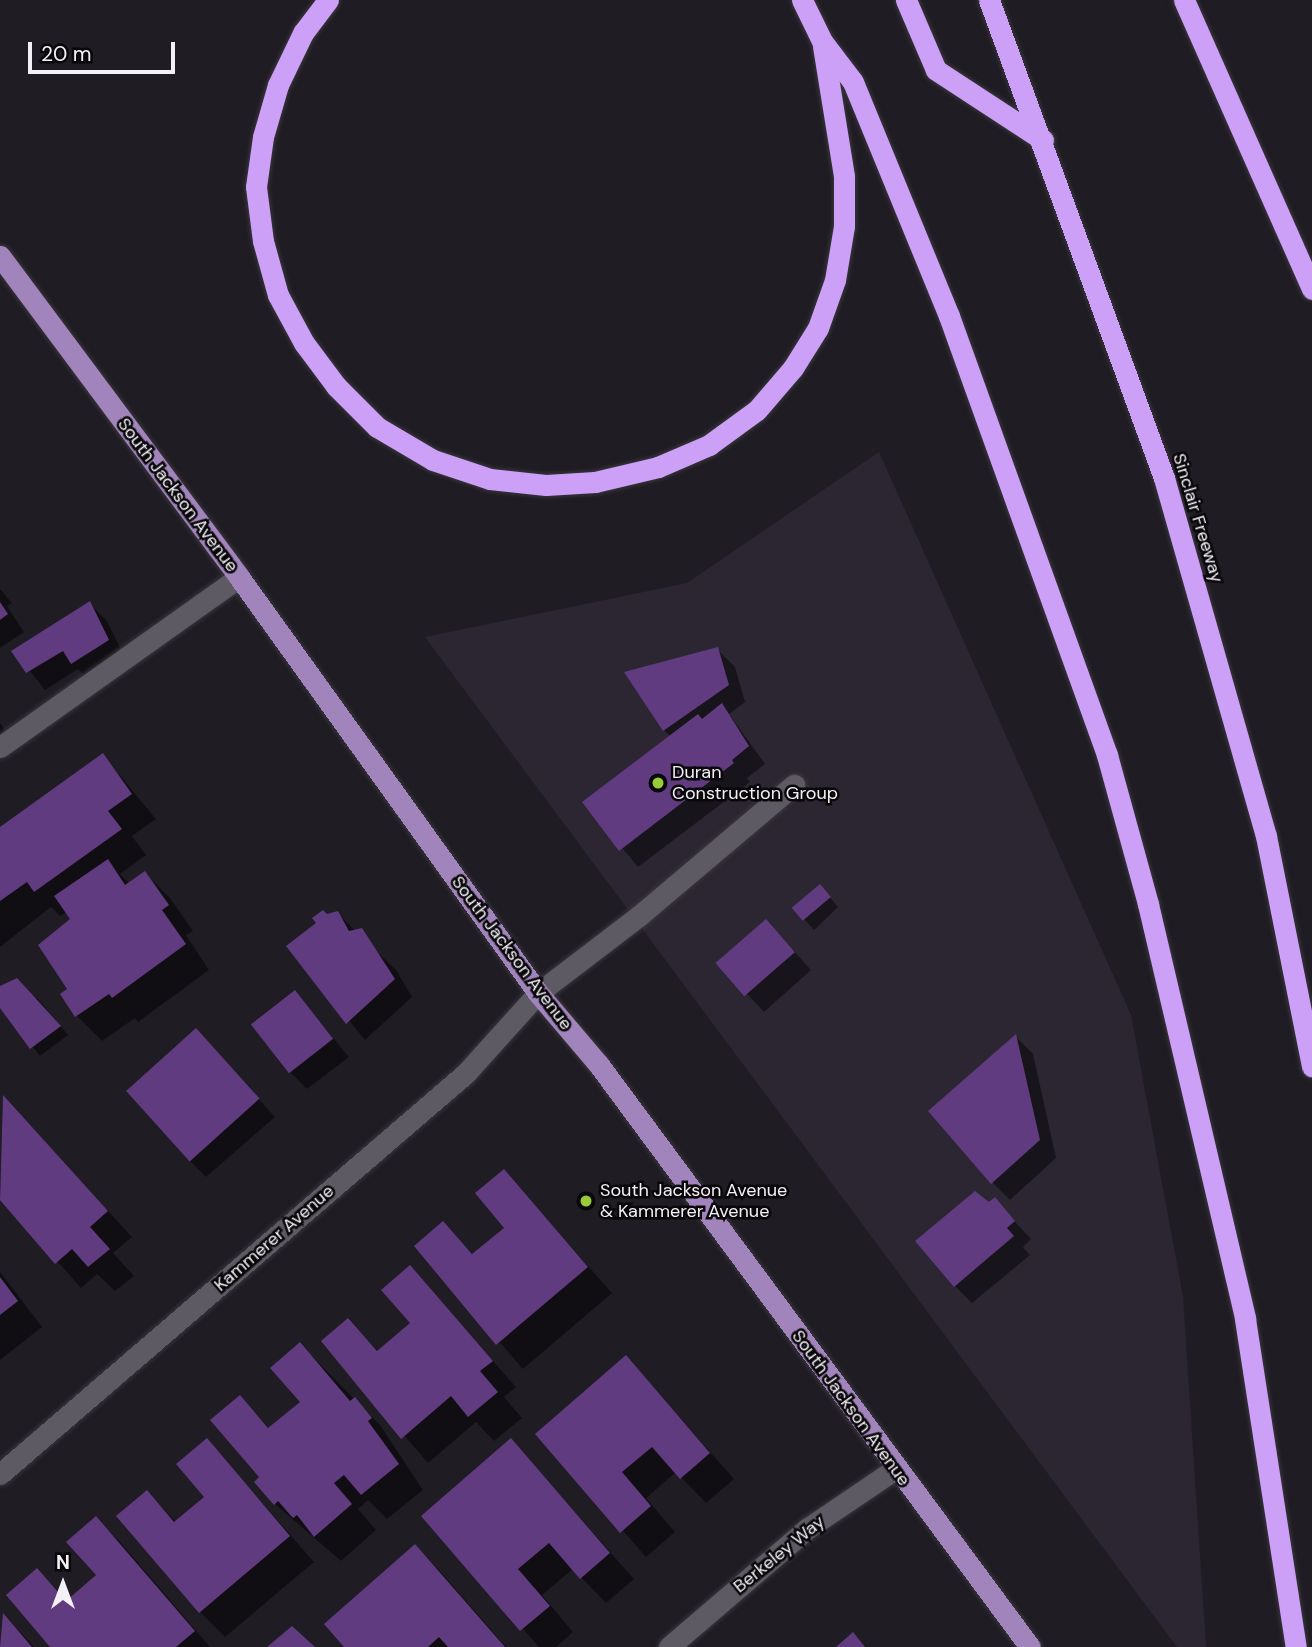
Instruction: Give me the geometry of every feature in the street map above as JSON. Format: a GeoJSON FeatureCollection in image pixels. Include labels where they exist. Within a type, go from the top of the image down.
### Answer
{"type":"FeatureCollection","features":[{"type":"Feature","properties":{"kind":"highway"},"geometry":{"type":"LineString","coordinates":[[328,0],[303,33],[283,75],[263,137],[256,187],[263,241],[278,295],[304,343],[336,386],[377,427],[433,460],[490,479],[546,485],[595,482],[658,467],[709,445],[757,410],[793,368],[818,328],[835,280],[844,226],[836,115],[822,41]]}},
{"type":"Feature","properties":{"kind":"highway"},"geometry":{"type":"LineString","coordinates":[[804,3],[822,41],[853,82],[948,316],[1107,755],[1148,904],[1244,1319],[1296,1647]]}},
{"type":"Feature","properties":{"kind":"highway"},"geometry":{"type":"LineString","coordinates":[[908,6],[936,70],[1043,140]]}},
{"type":"Feature","properties":{"kind":"highway","name":"Sinclair Freeway"},"geometry":{"type":"LineString","coordinates":[[992,7],[1043,140],[1164,478],[1266,836],[1312,1066]]}},
{"type":"Feature","properties":{"kind":"highway"},"geometry":{"type":"LineString","coordinates":[[1189,9],[1312,289]]}},
{"type":"Feature","properties":{"kind":"main road","name":"South Jackson Avenue"},"geometry":{"type":"LineString","coordinates":[[0,256],[239,577],[538,993],[599,1065],[895,1469],[1030,1647]]}},
{"type":"Feature","properties":{"kind":"street"},"geometry":{"type":"LineString","coordinates":[[0,747],[239,577]]}},
{"type":"Feature","properties":{"kind":"street","name":"Kammerer Avenue"},"geometry":{"type":"LineString","coordinates":[[0,1474],[466,1073],[538,993],[640,915],[794,785]]}},
{"type":"Feature","properties":{"kind":"street","name":"Berkeley Way"},"geometry":{"type":"LineString","coordinates":[[669,1647],[808,1528],[895,1469]]}},
{"type":"Feature","properties":{"kind":"shaded area"},"geometry":{"type":"Polygon","coordinates":[[[879,452],[1131,1015],[1183,1297],[1206,1647],[1177,1647],[425,637],[687,583],[879,452]]]}},
{"type":"Feature","properties":{"kind":"building"},"geometry":{"type":"Polygon","coordinates":[[[90,601],[109,640],[71,664],[63,651],[26,673],[11,651],[90,601]]]}},
{"type":"Feature","properties":{"kind":"building"},"geometry":{"type":"Polygon","coordinates":[[[0,602],[8,614],[0,620],[0,602]]]}},
{"type":"Feature","properties":{"kind":"building"},"geometry":{"type":"Polygon","coordinates":[[[718,647],[729,685],[663,731],[624,672],[718,647]]]}},
{"type":"Feature","properties":{"kind":"building","name":"Duran Construction Group"},"geometry":{"type":"Polygon","coordinates":[[[722,703],[749,746],[732,760],[734,763],[619,851],[582,802],[698,714],[702,719],[722,703]]]}},
{"type":"Feature","properties":{"kind":"building"},"geometry":{"type":"Polygon","coordinates":[[[103,753],[132,794],[108,811],[122,829],[34,892],[27,882],[0,901],[0,827],[103,753]]]}},
{"type":"Feature","properties":{"kind":"building"},"geometry":{"type":"Polygon","coordinates":[[[108,859],[125,885],[145,871],[169,905],[162,910],[186,944],[112,998],[109,994],[75,1017],[60,994],[67,989],[38,945],[70,919],[54,896],[108,859]]]}},
{"type":"Feature","properties":{"kind":"building"},"geometry":{"type":"Polygon","coordinates":[[[820,884],[831,897],[803,921],[792,908],[820,884]]]}},
{"type":"Feature","properties":{"kind":"building"},"geometry":{"type":"Polygon","coordinates":[[[323,910],[327,914],[338,911],[349,931],[362,928],[395,979],[346,1024],[286,946],[316,923],[312,918],[323,910]]]}},
{"type":"Feature","properties":{"kind":"building"},"geometry":{"type":"Polygon","coordinates":[[[766,919],[795,952],[744,996],[715,963],[766,919]]]}},
{"type":"Feature","properties":{"kind":"building"},"geometry":{"type":"Polygon","coordinates":[[[17,978],[61,1026],[30,1049],[0,1008],[0,986],[17,978]]]}},
{"type":"Feature","properties":{"kind":"building"},"geometry":{"type":"Polygon","coordinates":[[[295,990],[333,1039],[289,1073],[251,1024],[295,990]]]}},
{"type":"Feature","properties":{"kind":"building"},"geometry":{"type":"Polygon","coordinates":[[[196,1028],[260,1099],[190,1161],[126,1091],[196,1028]]]}},
{"type":"Feature","properties":{"kind":"building"},"geometry":{"type":"Polygon","coordinates":[[[1016,1034],[1040,1140],[991,1184],[928,1111],[1016,1034]]]}},
{"type":"Feature","properties":{"kind":"building"},"geometry":{"type":"Polygon","coordinates":[[[3,1095],[108,1211],[90,1227],[110,1249],[88,1267],[72,1249],[55,1264],[0,1200],[3,1095]]]}},
{"type":"Feature","properties":{"kind":"building"},"geometry":{"type":"Polygon","coordinates":[[[504,1169],[588,1267],[496,1345],[414,1246],[443,1221],[472,1254],[504,1228],[475,1193],[504,1169]]]}},
{"type":"Feature","properties":{"kind":"building"},"geometry":{"type":"Polygon","coordinates":[[[975,1191],[989,1202],[995,1197],[1015,1221],[1007,1228],[1014,1236],[954,1287],[915,1241],[975,1191]]]}},
{"type":"Feature","properties":{"kind":"building"},"geometry":{"type":"Polygon","coordinates":[[[410,1265],[493,1361],[480,1371],[498,1392],[468,1417],[451,1396],[401,1439],[321,1341],[348,1318],[377,1351],[410,1323],[381,1290],[410,1265]]]}},
{"type":"Feature","properties":{"kind":"building"},"geometry":{"type":"Polygon","coordinates":[[[0,1277],[18,1301],[0,1315],[0,1277]]]}},
{"type":"Feature","properties":{"kind":"building"},"geometry":{"type":"Polygon","coordinates":[[[300,1342],[350,1401],[355,1397],[372,1418],[368,1421],[399,1464],[361,1495],[344,1475],[334,1483],[352,1504],[314,1537],[297,1515],[293,1518],[278,1501],[274,1505],[254,1482],[259,1477],[210,1420],[240,1395],[268,1428],[300,1402],[270,1368],[300,1342]]]}},
{"type":"Feature","properties":{"kind":"building"},"geometry":{"type":"Polygon","coordinates":[[[626,1355],[710,1453],[680,1479],[652,1447],[622,1472],[651,1506],[620,1533],[535,1434],[626,1355]]]}},
{"type":"Feature","properties":{"kind":"building"},"geometry":{"type":"Polygon","coordinates":[[[207,1438],[290,1536],[199,1613],[116,1516],[147,1490],[174,1522],[204,1497],[176,1464],[207,1438]]]}},
{"type":"Feature","properties":{"kind":"building"},"geometry":{"type":"Polygon","coordinates":[[[511,1438],[610,1553],[580,1579],[549,1543],[518,1569],[550,1606],[520,1631],[421,1516],[511,1438]]]}},
{"type":"Feature","properties":{"kind":"building"},"geometry":{"type":"Polygon","coordinates":[[[96,1516],[195,1631],[176,1647],[50,1647],[6,1595],[37,1568],[66,1601],[96,1575],[66,1542],[96,1516]]]}},
{"type":"Feature","properties":{"kind":"building"},"geometry":{"type":"Polygon","coordinates":[[[415,1544],[505,1647],[448,1647],[439,1637],[428,1647],[344,1647],[324,1624],[415,1544]]]}},
{"type":"Feature","properties":{"kind":"building"},"geometry":{"type":"Polygon","coordinates":[[[3,1613],[32,1647],[0,1647],[3,1613]]]}},
{"type":"Feature","properties":{"kind":"building"},"geometry":{"type":"Polygon","coordinates":[[[292,1626],[315,1647],[267,1647],[292,1626]]]}},
{"type":"Feature","properties":{"kind":"building"},"geometry":{"type":"Polygon","coordinates":[[[853,1632],[865,1647],[836,1647],[853,1632]]]}},
{"type":"Feature","properties":{"kind":"place","name":"Duran Construction Group"},"geometry":{"type":"Point","coordinates":[658,783]}},
{"type":"Feature","properties":{"kind":"place","name":"South Jackson Avenue & Kammerer Avenue"},"geometry":{"type":"Point","coordinates":[586,1201]}}]}
